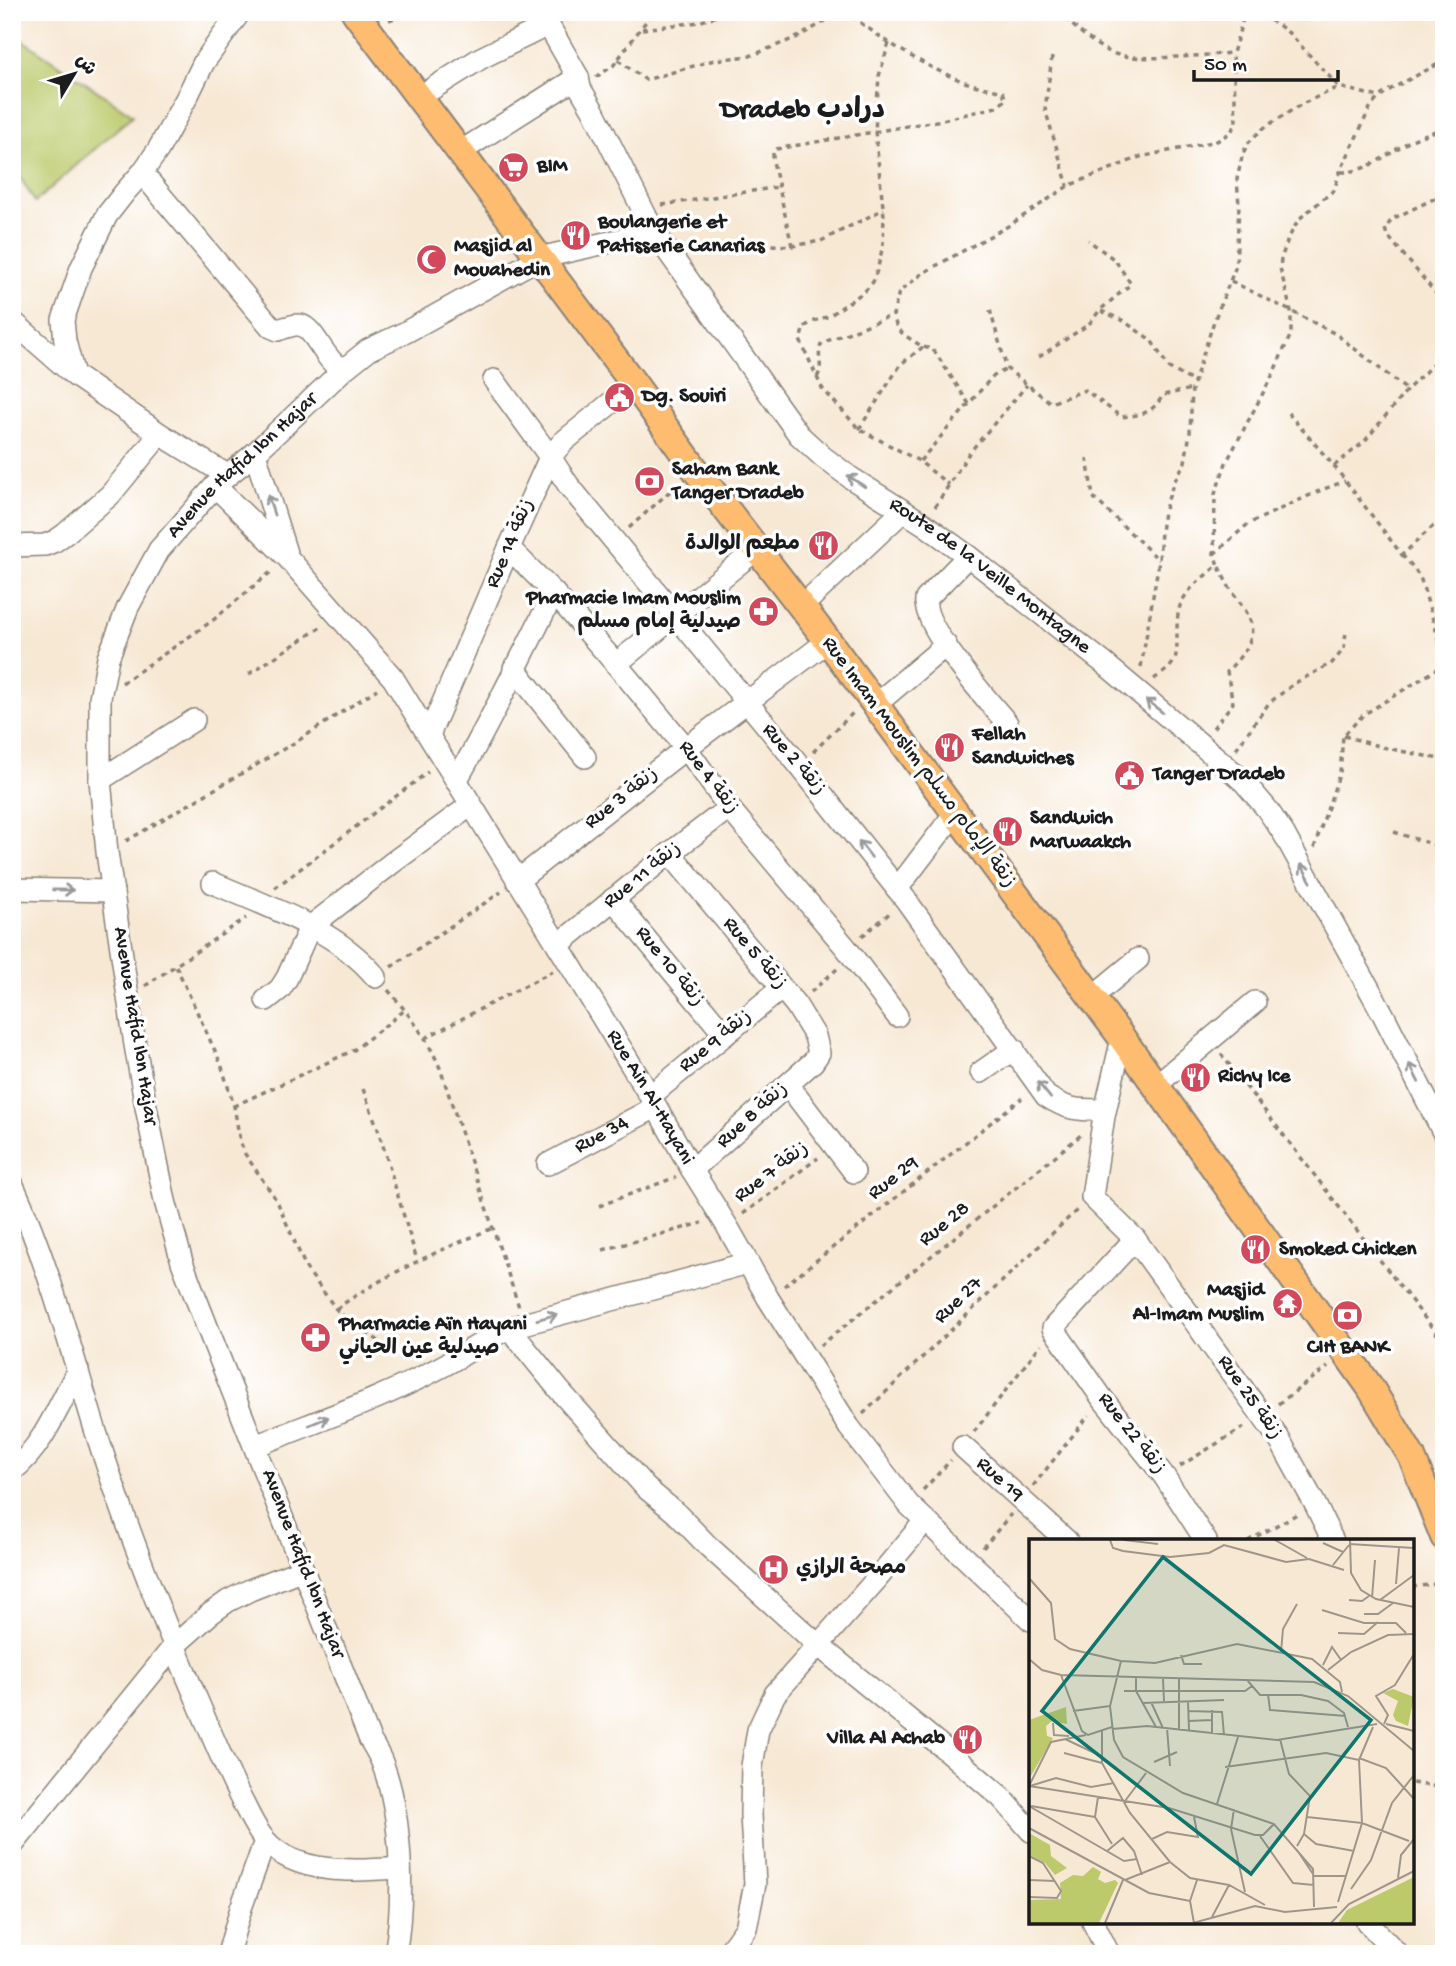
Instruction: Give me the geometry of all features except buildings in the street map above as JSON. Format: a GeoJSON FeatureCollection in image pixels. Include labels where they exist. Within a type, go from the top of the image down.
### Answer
{"type":"FeatureCollection","features":[{"type":"Feature","properties":{"kind":"main road","name":"Rue Imam Mouslim زنقة الإمام مسلم"},"geometry":{"type":"LineString","coordinates":[[355,12],[695,469],[828,641],[867,706],[955,813],[1093,997],[1370,1387],[1412,1457],[1444,1537]]}},
{"type":"Feature","properties":{"kind":"street"},"geometry":{"type":"LineString","coordinates":[[74,375],[65,341],[63,320],[81,268],[107,215],[158,150],[204,62],[240,12]]}},
{"type":"Feature","properties":{"kind":"street"},"geometry":{"type":"LineString","coordinates":[[419,97],[545,19]]}},
{"type":"Feature","properties":{"kind":"street","name":"Route de la Veille Montagne"},"geometry":{"type":"LineString","coordinates":[[545,19],[654,232],[799,435],[832,464],[968,556],[1105,664],[1244,782],[1284,834],[1443,1127]]}},
{"type":"Feature","properties":{"kind":"street"},"geometry":{"type":"LineString","coordinates":[[460,152],[579,83]]}},
{"type":"Feature","properties":{"kind":"street"},"geometry":{"type":"LineString","coordinates":[[142,173],[266,321],[278,330],[302,326],[310,332],[335,366],[343,370]]}},
{"type":"Feature","properties":{"kind":"street","name":"Avenue Hafid Ibn Hajar"},"geometry":{"type":"LineString","coordinates":[[395,1954],[400,1847],[392,1796],[383,1763],[370,1740],[191,1285],[168,1214],[135,1045],[107,852],[100,780],[100,698],[108,658],[115,639],[128,607],[159,550],[221,481],[255,453],[343,370],[368,351],[539,258],[654,232]]}},
{"type":"Feature","properties":{"kind":"street","name":"Rue Ain Al-Hayani"},"geometry":{"type":"LineString","coordinates":[[13,321],[74,375],[160,434],[221,481],[393,678],[653,1102],[768,1298],[849,1427],[909,1505],[1029,1618]]}},
{"type":"Feature","properties":{"kind":"street","name":"Rue 2 زنقة"},"geometry":{"type":"LineString","coordinates":[[494,380],[569,486],[799,765],[902,895],[1046,1096],[1059,1105],[1074,1110],[1105,1113]]}},
{"type":"Feature","properties":{"kind":"street","name":"Rue 14 زنقة"},"geometry":{"type":"LineString","coordinates":[[429,735],[550,457],[563,442],[634,384]]}},
{"type":"Feature","properties":{"kind":"street"},"geometry":{"type":"LineString","coordinates":[[12,546],[45,544],[65,534],[110,495],[160,434]]}},
{"type":"Feature","properties":{"kind":"street","name":"Rue Ain Al-Hayani"},"geometry":{"type":"LineString","coordinates":[[255,453],[288,558]]}},
{"type":"Feature","properties":{"kind":"street"},"geometry":{"type":"LineString","coordinates":[[801,607],[903,511]]}},
{"type":"Feature","properties":{"kind":"street","name":"Rue 4 زنقة"},"geometry":{"type":"LineString","coordinates":[[509,548],[554,593],[686,748],[729,808],[850,953],[897,1016]]}},
{"type":"Feature","properties":{"kind":"street"},"geometry":{"type":"LineString","coordinates":[[968,556],[926,599],[926,613],[969,678],[1007,723]]}},
{"type":"Feature","properties":{"kind":"street"},"geometry":{"type":"LineString","coordinates":[[616,664],[747,557]]}},
{"type":"Feature","properties":{"kind":"street"},"geometry":{"type":"LineString","coordinates":[[456,781],[485,731],[514,668],[554,593]]}},
{"type":"Feature","properties":{"kind":"street","name":"Rue 3 زنقة"},"geometry":{"type":"LineString","coordinates":[[517,881],[828,641]]}},
{"type":"Feature","properties":{"kind":"street"},"geometry":{"type":"LineString","coordinates":[[867,706],[946,645]]}},
{"type":"Feature","properties":{"kind":"street"},"geometry":{"type":"LineString","coordinates":[[514,668],[585,757]]}},
{"type":"Feature","properties":{"kind":"street"},"geometry":{"type":"LineString","coordinates":[[100,780],[194,720]]}},
{"type":"Feature","properties":{"kind":"street"},"geometry":{"type":"LineString","coordinates":[[266,1000],[280,989],[287,978],[310,927],[471,805]]}},
{"type":"Feature","properties":{"kind":"street","name":"Rue 11 زنقة"},"geometry":{"type":"LineString","coordinates":[[563,954],[613,899],[729,808]]}},
{"type":"Feature","properties":{"kind":"street"},"geometry":{"type":"LineString","coordinates":[[902,895],[955,813]]}},
{"type":"Feature","properties":{"kind":"street","name":"Rue 5 زنقة"},"geometry":{"type":"LineString","coordinates":[[670,853],[796,1005],[817,1044],[818,1056],[813,1062]]}},
{"type":"Feature","properties":{"kind":"street"},"geometry":{"type":"LineString","coordinates":[[214,883],[310,927],[344,948],[376,977]]}},
{"type":"Feature","properties":{"kind":"street"},"geometry":{"type":"LineString","coordinates":[[12,890],[113,891]]}},
{"type":"Feature","properties":{"kind":"street","name":"Rue 10 زنقة"},"geometry":{"type":"LineString","coordinates":[[613,899],[725,1035]]}},
{"type":"Feature","properties":{"kind":"street"},"geometry":{"type":"LineString","coordinates":[[1093,997],[1138,959]]}},
{"type":"Feature","properties":{"kind":"street","name":"Rue 9 زنقة"},"geometry":{"type":"LineString","coordinates":[[653,1102],[725,1035],[782,988]]}},
{"type":"Feature","properties":{"kind":"street"},"geometry":{"type":"LineString","coordinates":[[1155,1086],[1255,1002]]}},
{"type":"Feature","properties":{"kind":"street"},"geometry":{"type":"LineString","coordinates":[[1092,1197],[1105,1113],[1122,1038]]}},
{"type":"Feature","properties":{"kind":"street"},"geometry":{"type":"LineString","coordinates":[[981,1072],[1014,1049]]}},
{"type":"Feature","properties":{"kind":"street","name":"Rue 8 زنقة"},"geometry":{"type":"LineString","coordinates":[[692,1170],[813,1062]]}},
{"type":"Feature","properties":{"kind":"street"},"geometry":{"type":"LineString","coordinates":[[788,1085],[854,1172]]}},
{"type":"Feature","properties":{"kind":"street","name":"Rue 34"},"geometry":{"type":"LineString","coordinates":[[548,1164],[653,1102]]}},
{"type":"Feature","properties":{"kind":"street"},"geometry":{"type":"LineString","coordinates":[[12,1183],[43,1264],[100,1444],[152,1591],[229,1774],[248,1812],[265,1841],[288,1858],[323,1868],[361,1871],[400,1868]]}},
{"type":"Feature","properties":{"kind":"street","name":"Rue 25 زنقة"},"geometry":{"type":"LineString","coordinates":[[1092,1197],[1135,1239],[1279,1439],[1332,1539]]}},
{"type":"Feature","properties":{"kind":"street"},"geometry":{"type":"LineString","coordinates":[[1053,1328],[1135,1239]]}},
{"type":"Feature","properties":{"kind":"street"},"geometry":{"type":"LineString","coordinates":[[256,1446],[377,1398],[440,1368],[482,1342],[517,1325],[748,1263]]}},
{"type":"Feature","properties":{"kind":"street"},"geometry":{"type":"LineString","coordinates":[[517,1325],[560,1391],[646,1488],[818,1645],[1001,1797],[1029,1828]]}},
{"type":"Feature","properties":{"kind":"street","name":"Rue 22 زنقة"},"geometry":{"type":"LineString","coordinates":[[1053,1328],[1102,1398],[1164,1476],[1205,1539]]}},
{"type":"Feature","properties":{"kind":"street"},"geometry":{"type":"LineString","coordinates":[[12,1471],[28,1456],[43,1435],[78,1370]]}},
{"type":"Feature","properties":{"kind":"street","name":"Rue 19"},"geometry":{"type":"LineString","coordinates":[[963,1447],[1065,1539]]}},
{"type":"Feature","properties":{"kind":"street"},"geometry":{"type":"LineString","coordinates":[[727,1954],[746,1928],[755,1884],[751,1815],[752,1766],[758,1730],[775,1694],[925,1521]]}},
{"type":"Feature","properties":{"kind":"street"},"geometry":{"type":"LineString","coordinates":[[12,1846],[174,1646],[228,1601],[303,1569]]}},
{"type":"Feature","properties":{"kind":"street"},"geometry":{"type":"LineString","coordinates":[[228,1954],[265,1841]]}},
{"type":"Feature","properties":{"kind":"street"},"geometry":{"type":"LineString","coordinates":[[1094,1924],[1109,1954]]}},
{"type":"Feature","properties":{"kind":"street"},"geometry":{"type":"LineString","coordinates":[[1369,1924],[1395,1952]]}},
{"type":"Feature","properties":{"kind":"path"},"geometry":{"type":"LineString","coordinates":[[579,83],[613,66],[653,12]]}},
{"type":"Feature","properties":{"kind":"path"},"geometry":{"type":"LineString","coordinates":[[642,29],[699,22],[729,12]]}},
{"type":"Feature","properties":{"kind":"path"},"geometry":{"type":"LineString","coordinates":[[618,60],[646,80],[714,60],[750,56],[798,37],[844,12],[889,43],[955,79],[1003,92],[1006,96],[1006,100],[996,107],[942,120],[776,149],[773,153],[778,187],[792,246]]}},
{"type":"Feature","properties":{"kind":"path"},"geometry":{"type":"LineString","coordinates":[[1058,12],[1093,42],[1116,55],[1144,57],[1233,53]]}},
{"type":"Feature","properties":{"kind":"path"},"geometry":{"type":"LineString","coordinates":[[969,404],[933,349],[923,347],[897,328],[893,315],[899,292],[923,273],[1010,225],[1068,186],[1140,157],[1217,141],[1231,132],[1236,122],[1233,53],[1245,12]]}},
{"type":"Feature","properties":{"kind":"path"},"geometry":{"type":"LineString","coordinates":[[1252,12],[1276,23],[1290,34],[1339,87],[1379,97]]}},
{"type":"Feature","properties":{"kind":"path"},"geometry":{"type":"LineString","coordinates":[[889,43],[879,76],[875,131],[884,209],[883,245],[873,282],[865,291],[828,316],[804,327],[800,340],[822,388],[859,429],[919,461],[949,485]]}},
{"type":"Feature","properties":{"kind":"path"},"geometry":{"type":"LineString","coordinates":[[1052,57],[1045,109],[1068,186]]}},
{"type":"Feature","properties":{"kind":"path"},"geometry":{"type":"LineString","coordinates":[[1201,743],[1233,703],[1227,672],[1249,644],[1252,631],[1252,621],[1229,587],[1214,554],[1215,494],[1226,463],[1292,334],[1291,311],[1280,268],[1281,259],[1299,219],[1334,190],[1370,108],[1379,97],[1444,61]]}},
{"type":"Feature","properties":{"kind":"path"},"geometry":{"type":"LineString","coordinates":[[1137,692],[1159,561],[1160,531],[1173,484],[1185,462],[1190,433],[1192,389],[1236,266],[1239,205],[1237,179],[1242,157],[1247,144],[1265,127],[1292,109],[1339,87]]}},
{"type":"Feature","properties":{"kind":"path"},"geometry":{"type":"LineString","coordinates":[[1340,172],[1353,173],[1413,140],[1444,128]]}},
{"type":"Feature","properties":{"kind":"path"},"geometry":{"type":"LineString","coordinates":[[642,209],[778,187]]}},
{"type":"Feature","properties":{"kind":"path"},"geometry":{"type":"LineString","coordinates":[[1444,194],[1392,219],[1385,229],[1438,296],[1444,311]]}},
{"type":"Feature","properties":{"kind":"path"},"geometry":{"type":"LineString","coordinates":[[670,254],[747,244],[792,246],[821,241],[884,209]]}},
{"type":"Feature","properties":{"kind":"path"},"geometry":{"type":"LineString","coordinates":[[1039,357],[1089,324],[1100,310],[1132,284],[1115,260],[1088,240]]}},
{"type":"Feature","properties":{"kind":"path"},"geometry":{"type":"LineString","coordinates":[[1230,281],[1336,334],[1407,390]]}},
{"type":"Feature","properties":{"kind":"path"},"geometry":{"type":"LineString","coordinates":[[1438,296],[1444,290]]}},
{"type":"Feature","properties":{"kind":"path"},"geometry":{"type":"LineString","coordinates":[[990,310],[1007,369],[1051,403],[1085,390],[1121,417],[1142,415],[1157,405],[1163,395],[1192,389]]}},
{"type":"Feature","properties":{"kind":"path"},"geometry":{"type":"LineString","coordinates":[[1100,310],[1122,320],[1151,340],[1168,368],[1194,382]]}},
{"type":"Feature","properties":{"kind":"path"},"geometry":{"type":"LineString","coordinates":[[817,377],[821,369],[818,352],[822,343],[893,315]]}},
{"type":"Feature","properties":{"kind":"path"},"geometry":{"type":"LineString","coordinates":[[859,429],[901,364],[923,347]]}},
{"type":"Feature","properties":{"kind":"path"},"geometry":{"type":"LineString","coordinates":[[1335,466],[1364,442],[1407,390],[1444,353]]}},
{"type":"Feature","properties":{"kind":"path"},"geometry":{"type":"LineString","coordinates":[[919,461],[992,377],[1007,369]]}},
{"type":"Feature","properties":{"kind":"path"},"geometry":{"type":"LineString","coordinates":[[924,524],[969,453],[1027,385]]}},
{"type":"Feature","properties":{"kind":"path"},"geometry":{"type":"LineString","coordinates":[[1288,413],[1335,466],[1413,567],[1421,580],[1444,657]]}},
{"type":"Feature","properties":{"kind":"path"},"geometry":{"type":"LineString","coordinates":[[1087,458],[1093,497],[1159,561]]}},
{"type":"Feature","properties":{"kind":"path"},"geometry":{"type":"LineString","coordinates":[[615,541],[685,477]]}},
{"type":"Feature","properties":{"kind":"path"},"geometry":{"type":"LineString","coordinates":[[1214,554],[1248,524],[1346,481]]}},
{"type":"Feature","properties":{"kind":"path"},"geometry":{"type":"LineString","coordinates":[[1402,555],[1444,516]]}},
{"type":"Feature","properties":{"kind":"path"},"geometry":{"type":"LineString","coordinates":[[100,698],[212,621],[288,558]]}},
{"type":"Feature","properties":{"kind":"path"},"geometry":{"type":"LineString","coordinates":[[1137,692],[1170,667],[1175,659],[1176,622],[1181,605],[1190,590],[1218,565]]}},
{"type":"Feature","properties":{"kind":"path"},"geometry":{"type":"LineString","coordinates":[[249,674],[339,615]]}},
{"type":"Feature","properties":{"kind":"path"},"geometry":{"type":"LineString","coordinates":[[1225,765],[1269,703],[1295,683],[1332,663],[1344,649],[1346,632]]}},
{"type":"Feature","properties":{"kind":"path"},"geometry":{"type":"LineString","coordinates":[[1302,867],[1315,846],[1340,772],[1343,736],[1363,715],[1444,665]]}},
{"type":"Feature","properties":{"kind":"path"},"geometry":{"type":"LineString","coordinates":[[107,852],[299,740],[393,678]]}},
{"type":"Feature","properties":{"kind":"path"},"geometry":{"type":"LineString","coordinates":[[799,765],[867,706]]}},
{"type":"Feature","properties":{"kind":"path"},"geometry":{"type":"LineString","coordinates":[[1343,736],[1444,760]]}},
{"type":"Feature","properties":{"kind":"path"},"geometry":{"type":"LineString","coordinates":[[129,997],[261,903],[443,761]]}},
{"type":"Feature","properties":{"kind":"path"},"geometry":{"type":"LineString","coordinates":[[1394,832],[1444,848]]}},
{"type":"Feature","properties":{"kind":"path"},"geometry":{"type":"LineString","coordinates":[[517,881],[376,977],[425,1038],[440,1068],[494,1228],[517,1325]]}},
{"type":"Feature","properties":{"kind":"path"},"geometry":{"type":"LineString","coordinates":[[796,1005],[850,953],[902,895]]}},
{"type":"Feature","properties":{"kind":"path"},"geometry":{"type":"LineString","coordinates":[[425,1038],[563,954]]}},
{"type":"Feature","properties":{"kind":"path"},"geometry":{"type":"LineString","coordinates":[[176,966],[215,1050],[234,1106],[245,1154],[274,1195],[306,1268],[336,1309],[368,1335],[391,1349],[440,1368]]}},
{"type":"Feature","properties":{"kind":"path"},"geometry":{"type":"LineString","coordinates":[[234,1106],[354,1050],[405,1010]]}},
{"type":"Feature","properties":{"kind":"path"},"geometry":{"type":"LineString","coordinates":[[1209,1039],[1444,1343]]}},
{"type":"Feature","properties":{"kind":"path","name":"Rue 29"},"geometry":{"type":"LineString","coordinates":[[768,1298],[1039,1085]]}},
{"type":"Feature","properties":{"kind":"path"},"geometry":{"type":"LineString","coordinates":[[363,1089],[378,1129],[417,1260]]}},
{"type":"Feature","properties":{"kind":"path","name":"Rue 28"},"geometry":{"type":"LineString","coordinates":[[805,1358],[1105,1113]]}},
{"type":"Feature","properties":{"kind":"path","name":"Rue 7 زنقة"},"geometry":{"type":"LineString","coordinates":[[603,1250],[725,1222],[835,1145]]}},
{"type":"Feature","properties":{"kind":"path"},"geometry":{"type":"LineString","coordinates":[[599,1206],[692,1170]]}},
{"type":"Feature","properties":{"kind":"path","name":"Rue 27"},"geometry":{"type":"LineString","coordinates":[[849,1427],[1092,1197]]}},
{"type":"Feature","properties":{"kind":"path"},"geometry":{"type":"LineString","coordinates":[[336,1309],[417,1260],[494,1228]]}},
{"type":"Feature","properties":{"kind":"path"},"geometry":{"type":"LineString","coordinates":[[909,1505],[963,1447],[1053,1328]]}},
{"type":"Feature","properties":{"kind":"path"},"geometry":{"type":"LineString","coordinates":[[970,1563],[1102,1398]]}},
{"type":"Feature","properties":{"kind":"path"},"geometry":{"type":"LineString","coordinates":[[1252,1539],[1315,1504]]}},
{"type":"Feature","properties":{"kind":"path"},"geometry":{"type":"LineString","coordinates":[[1414,1587],[1444,1583]]}},
{"type":"Feature","properties":{"kind":"path"},"geometry":{"type":"LineString","coordinates":[[1414,1783],[1444,1788]]}},
{"type":"Feature","properties":{"kind":"green space"},"geometry":{"type":"Polygon","coordinates":[[[12,33],[133,115],[35,202],[12,164],[12,33]]]}},
{"type":"Feature","properties":{"kind":"place","name":"BIM"},"geometry":{"type":"Point","coordinates":[514,167]}},
{"type":"Feature","properties":{"kind":"place","name":"Boulangerie et Patisserie Canarias"},"geometry":{"type":"Point","coordinates":[575,235]}},
{"type":"Feature","properties":{"kind":"place","name":"Masjid al Mouahedin"},"geometry":{"type":"Point","coordinates":[431,259]}},
{"type":"Feature","properties":{"kind":"place","name":"Dg. Souiri"},"geometry":{"type":"Point","coordinates":[619,397]}},
{"type":"Feature","properties":{"kind":"place","name":"Saham Bank Tanger Dradeb"},"geometry":{"type":"Point","coordinates":[649,482]}},
{"type":"Feature","properties":{"kind":"place","name":"مطعم الوالدة"},"geometry":{"type":"Point","coordinates":[823,545]}},
{"type":"Feature","properties":{"kind":"place","name":"Pharmacie Imam Mouslim صيدلية إمام مسلم"},"geometry":{"type":"Point","coordinates":[764,611]}},
{"type":"Feature","properties":{"kind":"place","name":"Fellah Sandwiches"},"geometry":{"type":"Point","coordinates":[949,747]}},
{"type":"Feature","properties":{"kind":"place","name":"Tanger Dradeb"},"geometry":{"type":"Point","coordinates":[1130,775]}},
{"type":"Feature","properties":{"kind":"place","name":"Sandwich Marwaakch"},"geometry":{"type":"Point","coordinates":[1007,831]}},
{"type":"Feature","properties":{"kind":"place","name":"Richy Ice"},"geometry":{"type":"Point","coordinates":[1195,1077]}},
{"type":"Feature","properties":{"kind":"place","name":"Smoked Chicken"},"geometry":{"type":"Point","coordinates":[1256,1250]}},
{"type":"Feature","properties":{"kind":"place","name":"Masjid Al-Imam Muslim"},"geometry":{"type":"Point","coordinates":[1287,1303]}},
{"type":"Feature","properties":{"kind":"place","name":"CIH BANK"},"geometry":{"type":"Point","coordinates":[1348,1316]}},
{"type":"Feature","properties":{"kind":"place","name":"Pharmacie Aïn Hayani صيدلية عين الحياني"},"geometry":{"type":"Point","coordinates":[316,1337]}},
{"type":"Feature","properties":{"kind":"place","name":"مصحة الرازي"},"geometry":{"type":"Point","coordinates":[773,1569]}},
{"type":"Feature","properties":{"kind":"place","name":"Villa Al Achab"},"geometry":{"type":"Point","coordinates":[968,1739]}},
{"type":"Feature","properties":{"kind":"district","name":"Dradeb درادب"},"geometry":{"type":"Point","coordinates":[803,111]}}]}
